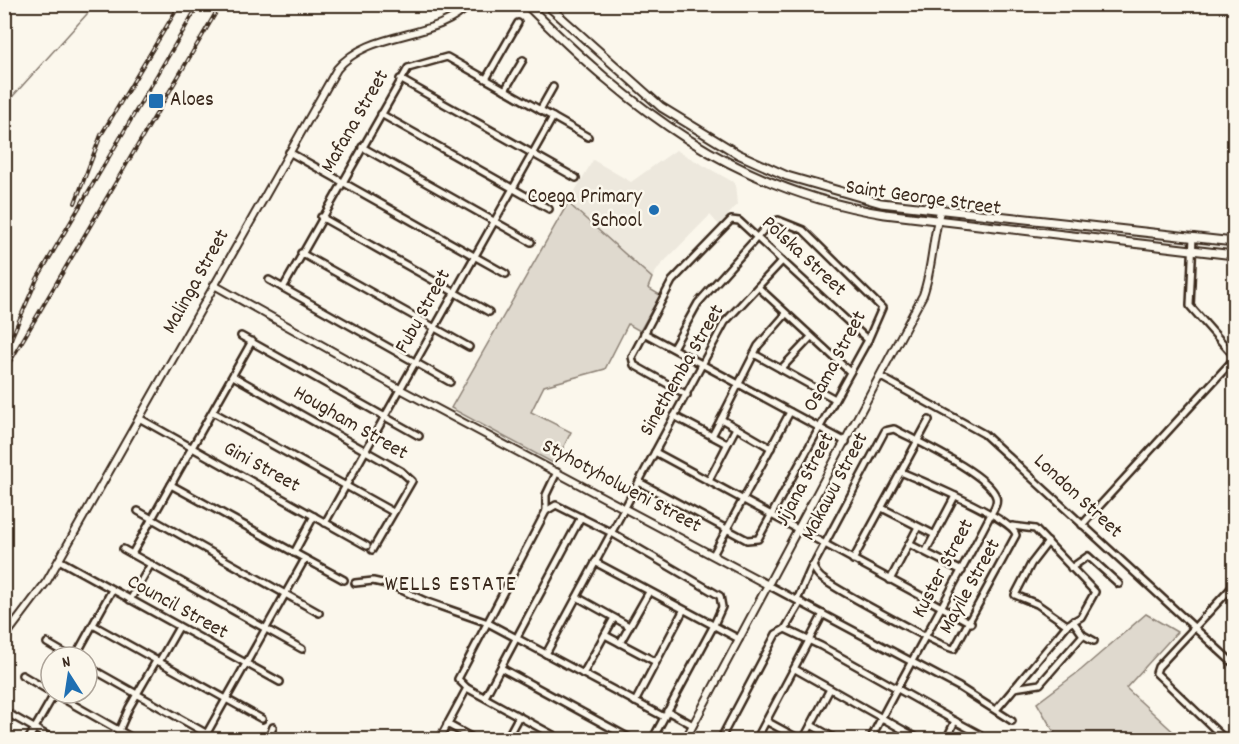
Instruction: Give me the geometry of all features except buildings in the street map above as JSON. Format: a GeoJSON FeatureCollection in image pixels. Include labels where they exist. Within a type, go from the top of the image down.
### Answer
{"type":"FeatureCollection","features":[{"type":"Feature","properties":{"kind":"main road","name":"Saint George Street"},"geometry":{"type":"LineString","coordinates":[[526,4],[648,115],[722,160],[775,185],[838,205],[934,219],[1234,255]]}},
{"type":"Feature","properties":{"kind":"main road","name":"Saint George Street"},"geometry":{"type":"LineString","coordinates":[[546,4],[642,93],[738,154],[787,176],[880,203],[1234,242]]}},
{"type":"Feature","properties":{"kind":"street","name":"Malinga Street"},"geometry":{"type":"LineString","coordinates":[[4,638],[47,581],[332,75],[349,56],[367,46],[450,20],[470,4]]}},
{"type":"Feature","properties":{"kind":"street"},"geometry":{"type":"LineString","coordinates":[[486,79],[518,23]]}},
{"type":"Feature","properties":{"kind":"street","name":"Mafana Street"},"geometry":{"type":"LineString","coordinates":[[284,288],[321,217],[408,68],[442,57],[486,79],[588,137]]}},
{"type":"Feature","properties":{"kind":"street"},"geometry":{"type":"LineString","coordinates":[[505,90],[523,60]]}},
{"type":"Feature","properties":{"kind":"street"},"geometry":{"type":"LineString","coordinates":[[400,79],[576,178]]}},
{"type":"Feature","properties":{"kind":"street"},"geometry":{"type":"LineString","coordinates":[[540,110],[553,87]]}},
{"type":"Feature","properties":{"kind":"street"},"geometry":{"type":"LineString","coordinates":[[381,114],[549,209]]}},
{"type":"Feature","properties":{"kind":"street","name":"Fubu Street"},"geometry":{"type":"LineString","coordinates":[[325,522],[553,117]]}},
{"type":"Feature","properties":{"kind":"street"},"geometry":{"type":"LineString","coordinates":[[362,147],[531,242]]}},
{"type":"Feature","properties":{"kind":"street"},"geometry":{"type":"LineString","coordinates":[[289,152],[506,274]]}},
{"type":"Feature","properties":{"kind":"street"},"geometry":{"type":"LineString","coordinates":[[930,207],[934,219]]}},
{"type":"Feature","properties":{"kind":"street","name":"Jijana Street"},"geometry":{"type":"LineString","coordinates":[[688,738],[693,724],[881,377],[928,282],[934,219],[941,208]]}},
{"type":"Feature","properties":{"kind":"street"},"geometry":{"type":"LineString","coordinates":[[321,217],[489,312]]}},
{"type":"Feature","properties":{"kind":"street","name":"Osama Street"},"geometry":{"type":"LineString","coordinates":[[644,333],[820,428],[882,314],[882,305],[803,230],[782,220],[773,221],[698,303],[673,348]]}},
{"type":"Feature","properties":{"kind":"street","name":"Polska Street"},"geometry":{"type":"LineString","coordinates":[[687,394],[632,362],[632,357],[672,281],[729,221],[739,221],[868,340]]}},
{"type":"Feature","properties":{"kind":"street"},"geometry":{"type":"LineString","coordinates":[[1082,525],[1234,358],[1190,306],[1193,237]]}},
{"type":"Feature","properties":{"kind":"street"},"geometry":{"type":"LineString","coordinates":[[302,253],[469,347]]}},
{"type":"Feature","properties":{"kind":"street","name":"Sinethemba Street"},"geometry":{"type":"LineString","coordinates":[[546,654],[725,322],[782,261]]}},
{"type":"Feature","properties":{"kind":"street"},"geometry":{"type":"LineString","coordinates":[[269,280],[450,382]]}},
{"type":"Feature","properties":{"kind":"street","name":"Styhotyholweni Street"},"geometry":{"type":"LineString","coordinates":[[214,285],[400,389],[823,614],[1012,721]]}},
{"type":"Feature","properties":{"kind":"street"},"geometry":{"type":"LineString","coordinates":[[758,287],[850,372]]}},
{"type":"Feature","properties":{"kind":"street"},"geometry":{"type":"LineString","coordinates":[[712,436],[754,354],[786,314]]}},
{"type":"Feature","properties":{"kind":"street"},"geometry":{"type":"LineString","coordinates":[[241,336],[419,436]]}},
{"type":"Feature","properties":{"kind":"street"},"geometry":{"type":"LineString","coordinates":[[781,369],[811,337]]}},
{"type":"Feature","properties":{"kind":"street"},"geometry":{"type":"LineString","coordinates":[[132,554],[252,341]]}},
{"type":"Feature","properties":{"kind":"street"},"geometry":{"type":"LineString","coordinates":[[754,354],[835,399]]}},
{"type":"Feature","properties":{"kind":"street","name":"Hougham Street"},"geometry":{"type":"LineString","coordinates":[[232,376],[365,451],[412,481],[369,548]]}},
{"type":"Feature","properties":{"kind":"street","name":"London Street"},"geometry":{"type":"LineString","coordinates":[[881,377],[980,431],[1234,664]]}},
{"type":"Feature","properties":{"kind":"street"},"geometry":{"type":"LineString","coordinates":[[213,412],[393,512]]}},
{"type":"Feature","properties":{"kind":"street"},"geometry":{"type":"LineString","coordinates":[[713,555],[790,412]]}},
{"type":"Feature","properties":{"kind":"street"},"geometry":{"type":"LineString","coordinates":[[674,416],[727,444]]}},
{"type":"Feature","properties":{"kind":"street","name":"Gini Street"},"geometry":{"type":"LineString","coordinates":[[140,418],[369,548]]}},
{"type":"Feature","properties":{"kind":"street"},"geometry":{"type":"LineString","coordinates":[[721,419],[771,448]]}},
{"type":"Feature","properties":{"kind":"street"},"geometry":{"type":"LineString","coordinates":[[853,560],[929,420]]}},
{"type":"Feature","properties":{"kind":"street"},"geometry":{"type":"LineString","coordinates":[[709,480],[736,428]]}},
{"type":"Feature","properties":{"kind":"street"},"geometry":{"type":"LineString","coordinates":[[639,482],[747,540],[755,541],[761,536],[820,428],[846,442]]}},
{"type":"Feature","properties":{"kind":"street","name":"Makawu Street"},"geometry":{"type":"LineString","coordinates":[[917,442],[894,429],[885,431],[813,566],[824,581],[927,637]]}},
{"type":"Feature","properties":{"kind":"street","name":"Kuster Street"},"geometry":{"type":"LineString","coordinates":[[870,740],[943,608],[996,500],[985,484],[972,472],[917,442]]}},
{"type":"Feature","properties":{"kind":"street"},"geometry":{"type":"LineString","coordinates":[[655,452],[971,623]]}},
{"type":"Feature","properties":{"kind":"street"},"geometry":{"type":"LineString","coordinates":[[546,511],[546,495],[557,471]]}},
{"type":"Feature","properties":{"kind":"street","name":"Mayile Street"},"geometry":{"type":"LineString","coordinates":[[901,472],[991,514],[1012,526],[1016,532],[1016,540],[954,650],[927,637]]}},
{"type":"Feature","properties":{"kind":"street"},"geometry":{"type":"LineString","coordinates":[[171,485],[344,580]]}},
{"type":"Feature","properties":{"kind":"street"},"geometry":{"type":"LineString","coordinates":[[926,551],[955,496]]}},
{"type":"Feature","properties":{"kind":"street"},"geometry":{"type":"LineString","coordinates":[[562,740],[467,688],[459,682],[458,675],[488,623],[546,511],[552,506],[560,506],[612,533],[717,592],[722,607],[652,740]]}},
{"type":"Feature","properties":{"kind":"street"},"geometry":{"type":"LineString","coordinates":[[882,508],[934,534]]}},
{"type":"Feature","properties":{"kind":"street"},"geometry":{"type":"LineString","coordinates":[[138,511],[319,613]]}},
{"type":"Feature","properties":{"kind":"street"},"geometry":{"type":"LineString","coordinates":[[294,553],[314,516]]}},
{"type":"Feature","properties":{"kind":"street"},"geometry":{"type":"LineString","coordinates":[[485,698],[581,517]]}},
{"type":"Feature","properties":{"kind":"street"},"geometry":{"type":"LineString","coordinates":[[996,710],[1066,625],[1081,617],[1095,592],[1089,583],[1071,568],[1035,529],[1012,526]]}},
{"type":"Feature","properties":{"kind":"street"},"geometry":{"type":"LineString","coordinates":[[890,580],[918,527]]}},
{"type":"Feature","properties":{"kind":"street"},"geometry":{"type":"LineString","coordinates":[[1048,542],[1031,564],[1015,595],[1037,604],[1066,625]]}},
{"type":"Feature","properties":{"kind":"street"},"geometry":{"type":"LineString","coordinates":[[909,544],[962,571]]}},
{"type":"Feature","properties":{"kind":"street"},"geometry":{"type":"LineString","coordinates":[[123,549],[302,649]]}},
{"type":"Feature","properties":{"kind":"street"},"geometry":{"type":"LineString","coordinates":[[1071,568],[1088,556],[1119,584]]}},
{"type":"Feature","properties":{"kind":"street"},"geometry":{"type":"LineString","coordinates":[[203,740],[305,559]]}},
{"type":"Feature","properties":{"kind":"street","name":"Council Street"},"geometry":{"type":"LineString","coordinates":[[59,560],[245,665],[280,682]]}},
{"type":"Feature","properties":{"kind":"street"},"geometry":{"type":"LineString","coordinates":[[596,562],[683,611],[739,639]]}},
{"type":"Feature","properties":{"kind":"street"},"geometry":{"type":"LineString","coordinates":[[130,600],[151,564]]}},
{"type":"Feature","properties":{"kind":"street"},"geometry":{"type":"LineString","coordinates":[[720,740],[776,634],[785,629],[813,566]]}},
{"type":"Feature","properties":{"kind":"street"},"geometry":{"type":"LineString","coordinates":[[355,583],[373,581],[391,585],[425,601],[488,623],[635,702],[693,724]]}},
{"type":"Feature","properties":{"kind":"street"},"geometry":{"type":"LineString","coordinates":[[1226,740],[1156,675],[1158,668],[1234,585]]}},
{"type":"Feature","properties":{"kind":"street"},"geometry":{"type":"LineString","coordinates":[[80,645],[112,590]]}},
{"type":"Feature","properties":{"kind":"street"},"geometry":{"type":"LineString","coordinates":[[620,643],[649,592]]}},
{"type":"Feature","properties":{"kind":"street"},"geometry":{"type":"LineString","coordinates":[[577,597],[629,626]]}},
{"type":"Feature","properties":{"kind":"street"},"geometry":{"type":"LineString","coordinates":[[635,702],[683,611]]}},
{"type":"Feature","properties":{"kind":"street"},"geometry":{"type":"LineString","coordinates":[[756,740],[823,614]]}},
{"type":"Feature","properties":{"kind":"street"},"geometry":{"type":"LineString","coordinates":[[583,674],[614,618]]}},
{"type":"Feature","properties":{"kind":"street"},"geometry":{"type":"LineString","coordinates":[[1073,621],[1083,635],[1095,641]]}},
{"type":"Feature","properties":{"kind":"street"},"geometry":{"type":"LineString","coordinates":[[93,625],[262,719]]}},
{"type":"Feature","properties":{"kind":"street"},"geometry":{"type":"LineString","coordinates":[[115,740],[137,694],[179,627]]}},
{"type":"Feature","properties":{"kind":"street"},"geometry":{"type":"LineString","coordinates":[[785,629],[979,734],[981,740]]}},
{"type":"Feature","properties":{"kind":"street"},"geometry":{"type":"LineString","coordinates":[[605,635],[656,663]]}},
{"type":"Feature","properties":{"kind":"street"},"geometry":{"type":"LineString","coordinates":[[1014,688],[1040,684],[1083,635]]}},
{"type":"Feature","properties":{"kind":"street"},"geometry":{"type":"LineString","coordinates":[[46,643],[50,645]]}},
{"type":"Feature","properties":{"kind":"street"},"geometry":{"type":"LineString","coordinates":[[501,668],[633,740]]}},
{"type":"Feature","properties":{"kind":"street"},"geometry":{"type":"LineString","coordinates":[[795,669],[881,717],[910,737],[921,740]]}},
{"type":"Feature","properties":{"kind":"street"},"geometry":{"type":"LineString","coordinates":[[99,673],[218,740]]}},
{"type":"Feature","properties":{"kind":"street"},"geometry":{"type":"LineString","coordinates":[[22,675],[39,685]]}},
{"type":"Feature","properties":{"kind":"street"},"geometry":{"type":"LineString","coordinates":[[439,740],[467,688]]}},
{"type":"Feature","properties":{"kind":"street"},"geometry":{"type":"LineString","coordinates":[[766,722],[802,740],[830,689]]}},
{"type":"Feature","properties":{"kind":"street"},"geometry":{"type":"LineString","coordinates":[[28,740],[47,705]]}},
{"type":"Feature","properties":{"kind":"street"},"geometry":{"type":"LineString","coordinates":[[75,705],[136,740]]}},
{"type":"Feature","properties":{"kind":"street"},"geometry":{"type":"LineString","coordinates":[[11,715],[55,740]]}},
{"type":"Feature","properties":{"kind":"street"},"geometry":{"type":"LineString","coordinates":[[506,740],[519,716]]}},
{"type":"Feature","properties":{"kind":"street"},"geometry":{"type":"LineString","coordinates":[[945,740],[956,721]]}},
{"type":"Feature","properties":{"kind":"street"},"geometry":{"type":"LineString","coordinates":[[447,724],[476,740]]}},
{"type":"Feature","properties":{"kind":"street"},"geometry":{"type":"LineString","coordinates":[[811,725],[838,740]]}},
{"type":"Feature","properties":{"kind":"street"},"geometry":{"type":"LineString","coordinates":[[268,740],[273,727]]}},
{"type":"Feature","properties":{"kind":"street"},"geometry":{"type":"LineString","coordinates":[[823,740],[826,733]]}},
{"type":"Feature","properties":{"kind":"shaded area","name":"Coega Primary School"},"geometry":{"type":"Polygon","coordinates":[[[676,150],[735,183],[737,205],[719,225],[710,215],[659,267],[652,278],[568,203],[593,160],[631,182],[676,150]]]}},
{"type":"Feature","properties":{"kind":"shaded area"},"geometry":{"type":"Polygon","coordinates":[[[568,203],[652,278],[648,288],[660,295],[640,331],[628,324],[605,369],[544,386],[531,412],[571,432],[555,464],[451,408],[568,203]]]}},
{"type":"Feature","properties":{"kind":"shaded area"},"geometry":{"type":"Polygon","coordinates":[[[1146,614],[1177,632],[1126,688],[1181,739],[1058,739],[1037,703],[1081,670],[1146,614]]]}},
{"type":"Feature","properties":{"kind":"waterway"},"geometry":{"type":"LineString","coordinates":[[4,106],[96,4]]}},
{"type":"Feature","properties":{"kind":"railway"},"geometry":{"type":"LineString","coordinates":[[75,203],[101,135],[180,4]]}},
{"type":"Feature","properties":{"kind":"railway"},"geometry":{"type":"LineString","coordinates":[[4,355],[37,279],[199,4]]}},
{"type":"Feature","properties":{"kind":"railway"},"geometry":{"type":"LineString","coordinates":[[4,372],[221,4]]}},
{"type":"Feature","properties":{"kind":"place","name":"Aloes"},"geometry":{"type":"Point","coordinates":[156,101]}},
{"type":"Feature","properties":{"kind":"place","name":"Coega Primary School"},"geometry":{"type":"Point","coordinates":[654,210]}},
{"type":"Feature","properties":{"kind":"district","name":"WELLS ESTATE"},"geometry":{"type":"Point","coordinates":[451,585]}}]}
